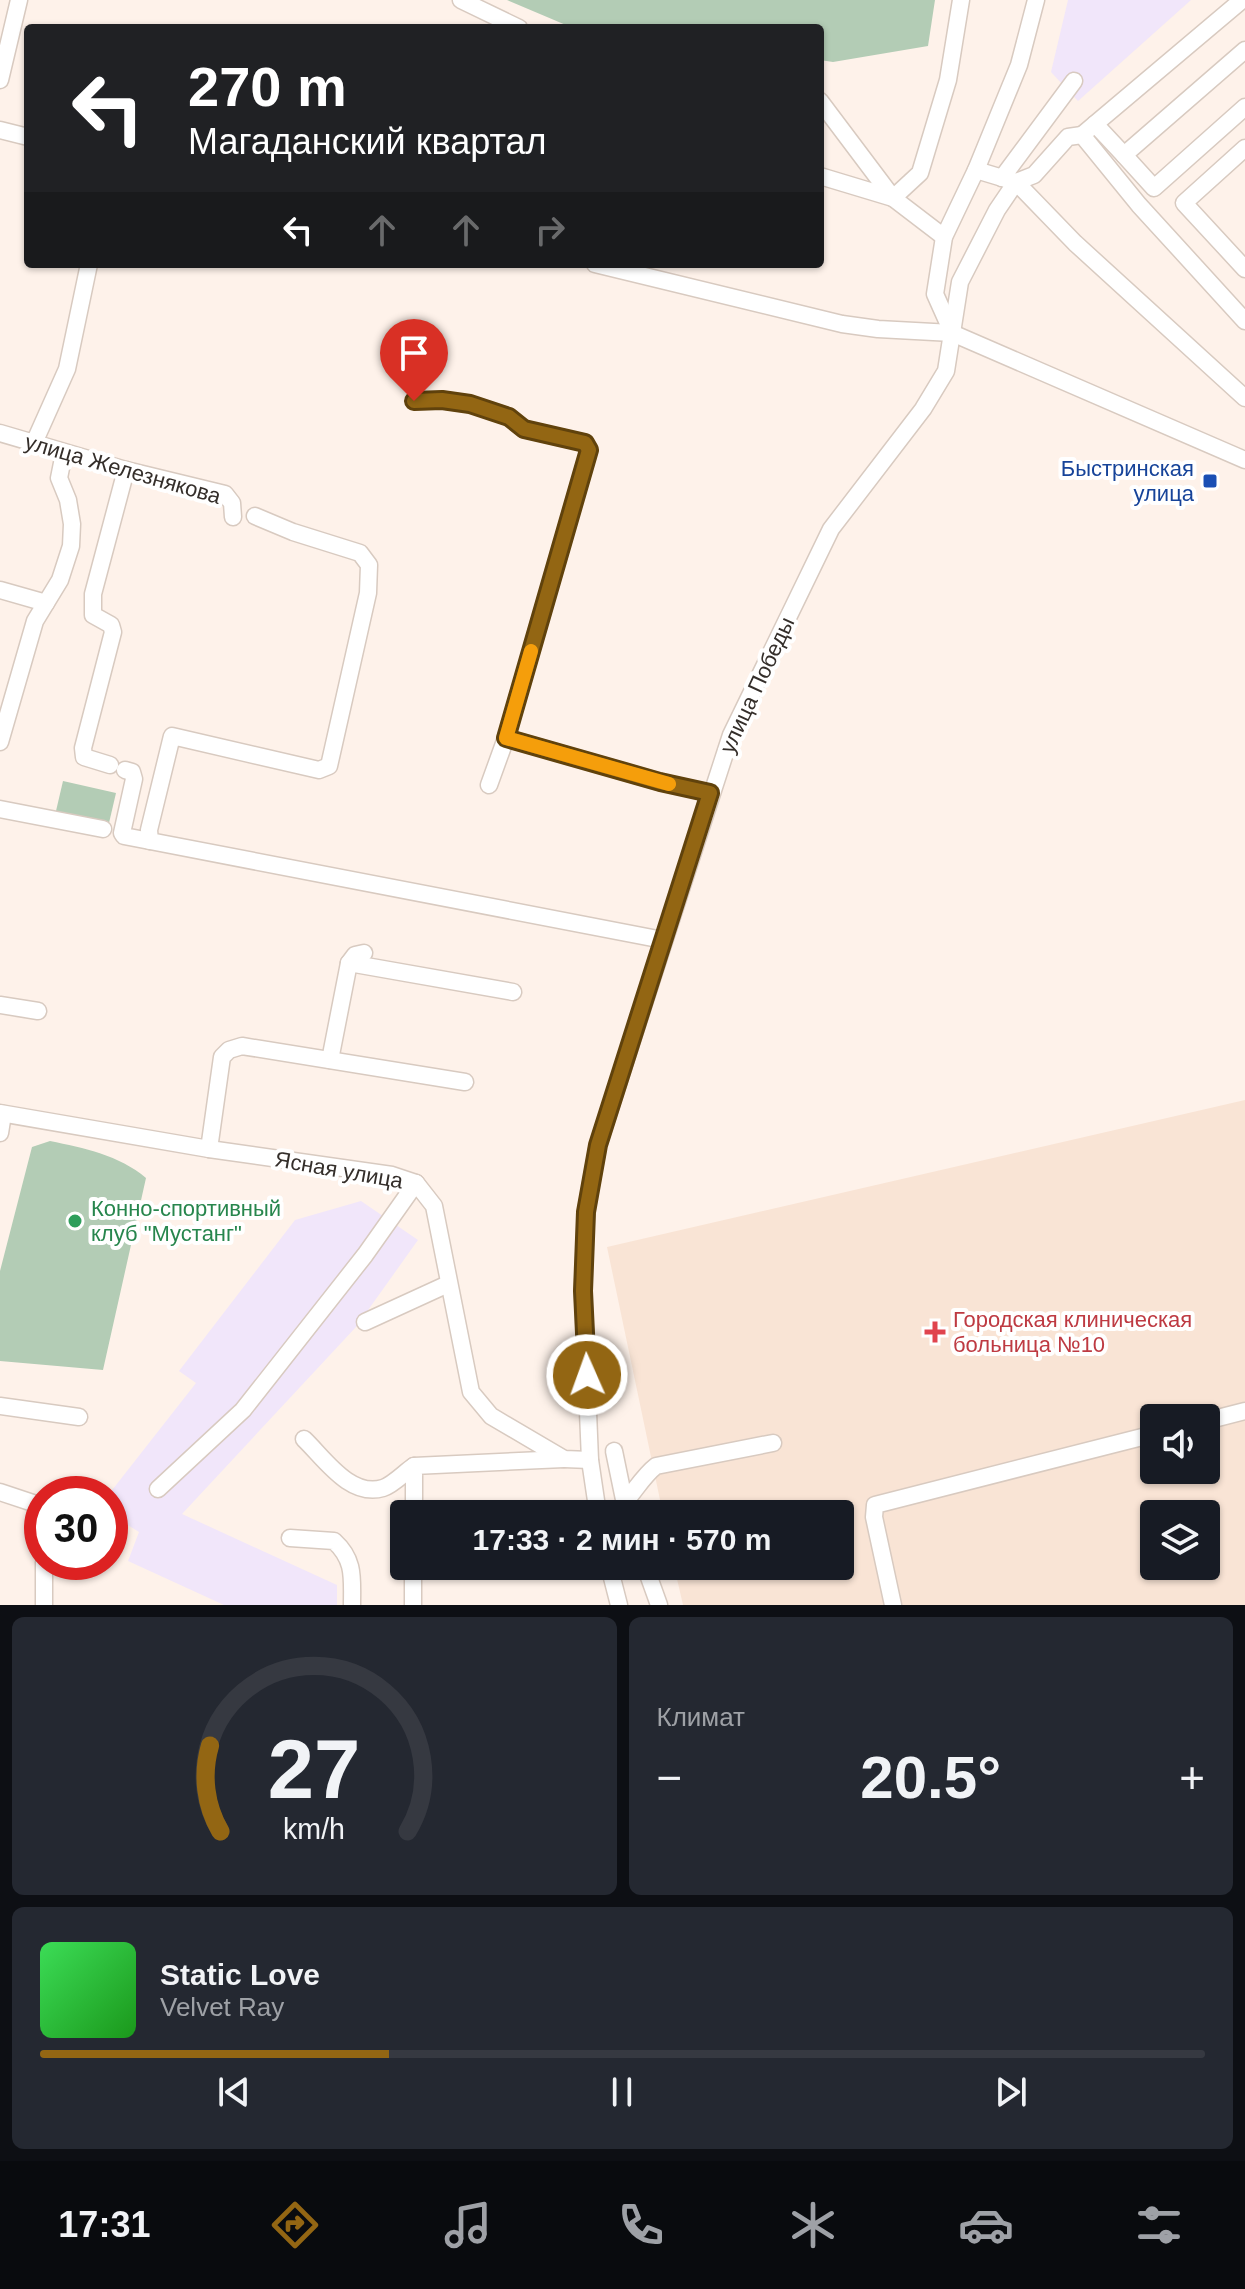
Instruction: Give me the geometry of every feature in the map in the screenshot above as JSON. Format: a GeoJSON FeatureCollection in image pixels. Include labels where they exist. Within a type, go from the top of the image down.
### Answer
{"type":"FeatureCollection","features":[{"type":"Feature","properties":{"kind":"street"},"geometry":{"type":"LineString","coordinates":[[0,80],[19,0]]}},
{"type":"Feature","properties":{"kind":"street"},"geometry":{"type":"LineString","coordinates":[[461,0],[511,24]]}},
{"type":"Feature","properties":{"kind":"street"},"geometry":{"type":"LineString","coordinates":[[893,198],[920,173],[948,80],[961,0]]}},
{"type":"Feature","properties":{"kind":"street"},"geometry":{"type":"LineString","coordinates":[[952,333],[935,294],[944,237],[976,170],[1019,65],[1036,0]]}},
{"type":"Feature","properties":{"kind":"street"},"geometry":{"type":"LineString","coordinates":[[1009,180],[1034,175],[1068,137],[1089,130],[1242,0]]}},
{"type":"Feature","properties":{"kind":"street"},"geometry":{"type":"LineString","coordinates":[[1124,155],[1245,50]]}},
{"type":"Feature","properties":{"kind":"street","name":"улица Победы"},"geometry":{"type":"LineString","coordinates":[[596,1500],[590,1460],[583,1291],[586,1212],[598,1145],[710,793],[731,735],[831,529],[931,396],[946,371],[960,282],[1009,180],[1074,81]]}},
{"type":"Feature","properties":{"kind":"street"},"geometry":{"type":"LineString","coordinates":[[824,106],[893,198],[944,237]]}},
{"type":"Feature","properties":{"kind":"street"},"geometry":{"type":"LineString","coordinates":[[1089,130],[1124,155],[1154,188],[1245,107]]}},
{"type":"Feature","properties":{"kind":"street"},"geometry":{"type":"LineString","coordinates":[[0,130],[24,136]]}},
{"type":"Feature","properties":{"kind":"street"},"geometry":{"type":"LineString","coordinates":[[1089,130],[1139,205],[1245,321]]}},
{"type":"Feature","properties":{"kind":"street"},"geometry":{"type":"LineString","coordinates":[[1245,148],[1184,203],[1245,269]]}},
{"type":"Feature","properties":{"kind":"street"},"geometry":{"type":"LineString","coordinates":[[976,170],[1009,180],[1245,398]]}},
{"type":"Feature","properties":{"kind":"street"},"geometry":{"type":"LineString","coordinates":[[824,177],[893,198]]}},
{"type":"Feature","properties":{"kind":"street"},"geometry":{"type":"LineString","coordinates":[[34,443],[67,369],[88,268]]}},
{"type":"Feature","properties":{"kind":"street"},"geometry":{"type":"LineString","coordinates":[[611,268],[842,324],[952,333],[1245,460]]}},
{"type":"Feature","properties":{"kind":"street"},"geometry":{"type":"LineString","coordinates":[[414,401],[442,400],[491,410],[509,417],[524,429],[585,443],[589,450],[506,738],[489,785]]}},
{"type":"Feature","properties":{"kind":"street","name":"улица Железнякова"},"geometry":{"type":"LineString","coordinates":[[0,433],[126,470],[225,494],[232,503],[233,517]]}},
{"type":"Feature","properties":{"kind":"street"},"geometry":{"type":"LineString","coordinates":[[0,742],[35,621],[60,580],[71,546],[70,512],[59,478],[64,453]]}},
{"type":"Feature","properties":{"kind":"street"},"geometry":{"type":"LineString","coordinates":[[126,470],[93,594],[93,615],[111,625],[113,632],[83,754],[88,759],[133,773],[122,833],[124,836],[663,940]]}},
{"type":"Feature","properties":{"kind":"street"},"geometry":{"type":"LineString","coordinates":[[150,841],[149,830],[172,736],[319,770],[329,766],[368,593],[369,565],[360,553],[293,532],[255,516]]}},
{"type":"Feature","properties":{"kind":"street"},"geometry":{"type":"LineString","coordinates":[[0,590],[46,603]]}},
{"type":"Feature","properties":{"kind":"street"},"geometry":{"type":"LineString","coordinates":[[506,738],[710,793]]}},
{"type":"Feature","properties":{"kind":"street"},"geometry":{"type":"LineString","coordinates":[[0,809],[103,829]]}},
{"type":"Feature","properties":{"kind":"street"},"geometry":{"type":"LineString","coordinates":[[330,1060],[349,963],[355,955],[364,953]]}},
{"type":"Feature","properties":{"kind":"street"},"geometry":{"type":"LineString","coordinates":[[349,963],[513,992]]}},
{"type":"Feature","properties":{"kind":"street"},"geometry":{"type":"LineString","coordinates":[[0,1005],[38,1011]]}},
{"type":"Feature","properties":{"kind":"street"},"geometry":{"type":"LineString","coordinates":[[209,1149],[222,1057],[229,1050],[242,1046],[465,1082]]}},
{"type":"Feature","properties":{"kind":"street"},"geometry":{"type":"LineString","coordinates":[[0,1133],[2,1114]]}},
{"type":"Feature","properties":{"kind":"street","name":"Ясная улица"},"geometry":{"type":"LineString","coordinates":[[2,1114],[209,1149],[392,1175],[416,1183],[434,1206],[471,1392],[491,1416],[564,1459],[590,1460]]}},
{"type":"Feature","properties":{"kind":"street"},"geometry":{"type":"LineString","coordinates":[[158,1489],[243,1410],[365,1255],[416,1183]]}},
{"type":"Feature","properties":{"kind":"street"},"geometry":{"type":"LineString","coordinates":[[365,1322],[448,1284]]}},
{"type":"Feature","properties":{"kind":"street"},"geometry":{"type":"LineString","coordinates":[[0,1406],[79,1417]]}},
{"type":"Feature","properties":{"kind":"street"},"geometry":{"type":"LineString","coordinates":[[1220,1417],[1245,1411]]}},
{"type":"Feature","properties":{"kind":"street"},"geometry":{"type":"LineString","coordinates":[[893,1605],[874,1517],[875,1505],[1140,1438]]}},
{"type":"Feature","properties":{"kind":"street"},"geometry":{"type":"LineString","coordinates":[[304,1439],[347,1481],[360,1488],[383,1488],[414,1466],[564,1459]]}},
{"type":"Feature","properties":{"kind":"street"},"geometry":{"type":"LineString","coordinates":[[631,1500],[647,1473],[656,1466],[773,1443]]}},
{"type":"Feature","properties":{"kind":"street"},"geometry":{"type":"LineString","coordinates":[[614,1451],[624,1500]]}},
{"type":"Feature","properties":{"kind":"street"},"geometry":{"type":"LineString","coordinates":[[414,1466],[414,1500]]}},
{"type":"Feature","properties":{"kind":"street"},"geometry":{"type":"LineString","coordinates":[[0,1492],[24,1500]]}},
{"type":"Feature","properties":{"kind":"street"},"geometry":{"type":"LineString","coordinates":[[290,1538],[334,1541],[348,1553],[352,1605]]}},
{"type":"Feature","properties":{"kind":"street"},"geometry":{"type":"LineString","coordinates":[[44,1580],[44,1605]]}},
{"type":"Feature","properties":{"kind":"street"},"geometry":{"type":"LineString","coordinates":[[413,1580],[413,1605]]}},
{"type":"Feature","properties":{"kind":"street"},"geometry":{"type":"LineString","coordinates":[[613,1580],[619,1605]]}},
{"type":"Feature","properties":{"kind":"street"},"geometry":{"type":"LineString","coordinates":[[650,1580],[659,1605]]}},
{"type":"Feature","properties":{"kind":"shaded area"},"geometry":{"type":"Polygon","coordinates":[[[1068,0],[1191,0],[1078,101],[1051,72],[1068,0]]]}},
{"type":"Feature","properties":{"kind":"shaded area","name":"Городская клиническая больница №10"},"geometry":{"type":"Polygon","coordinates":[[[1245,1100],[1245,1605],[683,1605],[677,1580],[854,1580],[854,1500],[660,1500],[607,1247],[1245,1100]]]}},
{"type":"Feature","properties":{"kind":"shaded area"},"geometry":{"type":"Polygon","coordinates":[[[361,1201],[418,1240],[356,1327],[182,1514],[337,1585],[337,1605],[224,1605],[128,1561],[139,1532],[128,1525],[128,1476],[123,1476],[196,1383],[179,1371],[295,1220],[361,1201]]]}},
{"type":"Feature","properties":{"kind":"green space"},"geometry":{"type":"Polygon","coordinates":[[[507,0],[935,0],[928,46],[833,62],[824,61],[824,24],[564,24],[507,0]]]}},
{"type":"Feature","properties":{"kind":"green space"},"geometry":{"type":"Polygon","coordinates":[[[63,781],[116,793],[109,823],[56,811],[63,781]]]}},
{"type":"Feature","properties":{"kind":"green space","name":"Конно-спортивный клуб \"Мустанг\""},"geometry":{"type":"Polygon","coordinates":[[[50,1141],[113,1158],[146,1178],[103,1370],[0,1361],[0,1271],[32,1147],[50,1141]]]}},
{"type":"Feature","properties":{"kind":"slow traffic"},"geometry":{"type":"LineString","coordinates":[[531,651],[506,738],[669,784]]}},
{"type":"Feature","properties":{"kind":"place","name":"Быстринская улица"},"geometry":{"type":"Point","coordinates":[1210,481]}},
{"type":"Feature","properties":{"kind":"place","name":"Конно-спортивный клуб \"Мустанг\""},"geometry":{"type":"Point","coordinates":[75,1221]}},
{"type":"Feature","properties":{"kind":"place","name":"Городская клиническая больница №10"},"geometry":{"type":"Point","coordinates":[935,1332]}},
{"type":"Feature","properties":{"kind":"route"},"geometry":{"type":"LineString","coordinates":[[414,401],[442,400],[470,404],[509,417],[524,429],[585,443],[589,450],[506,738],[710,793],[598,1145],[586,1212],[583,1291],[587,1375]]}}]}
